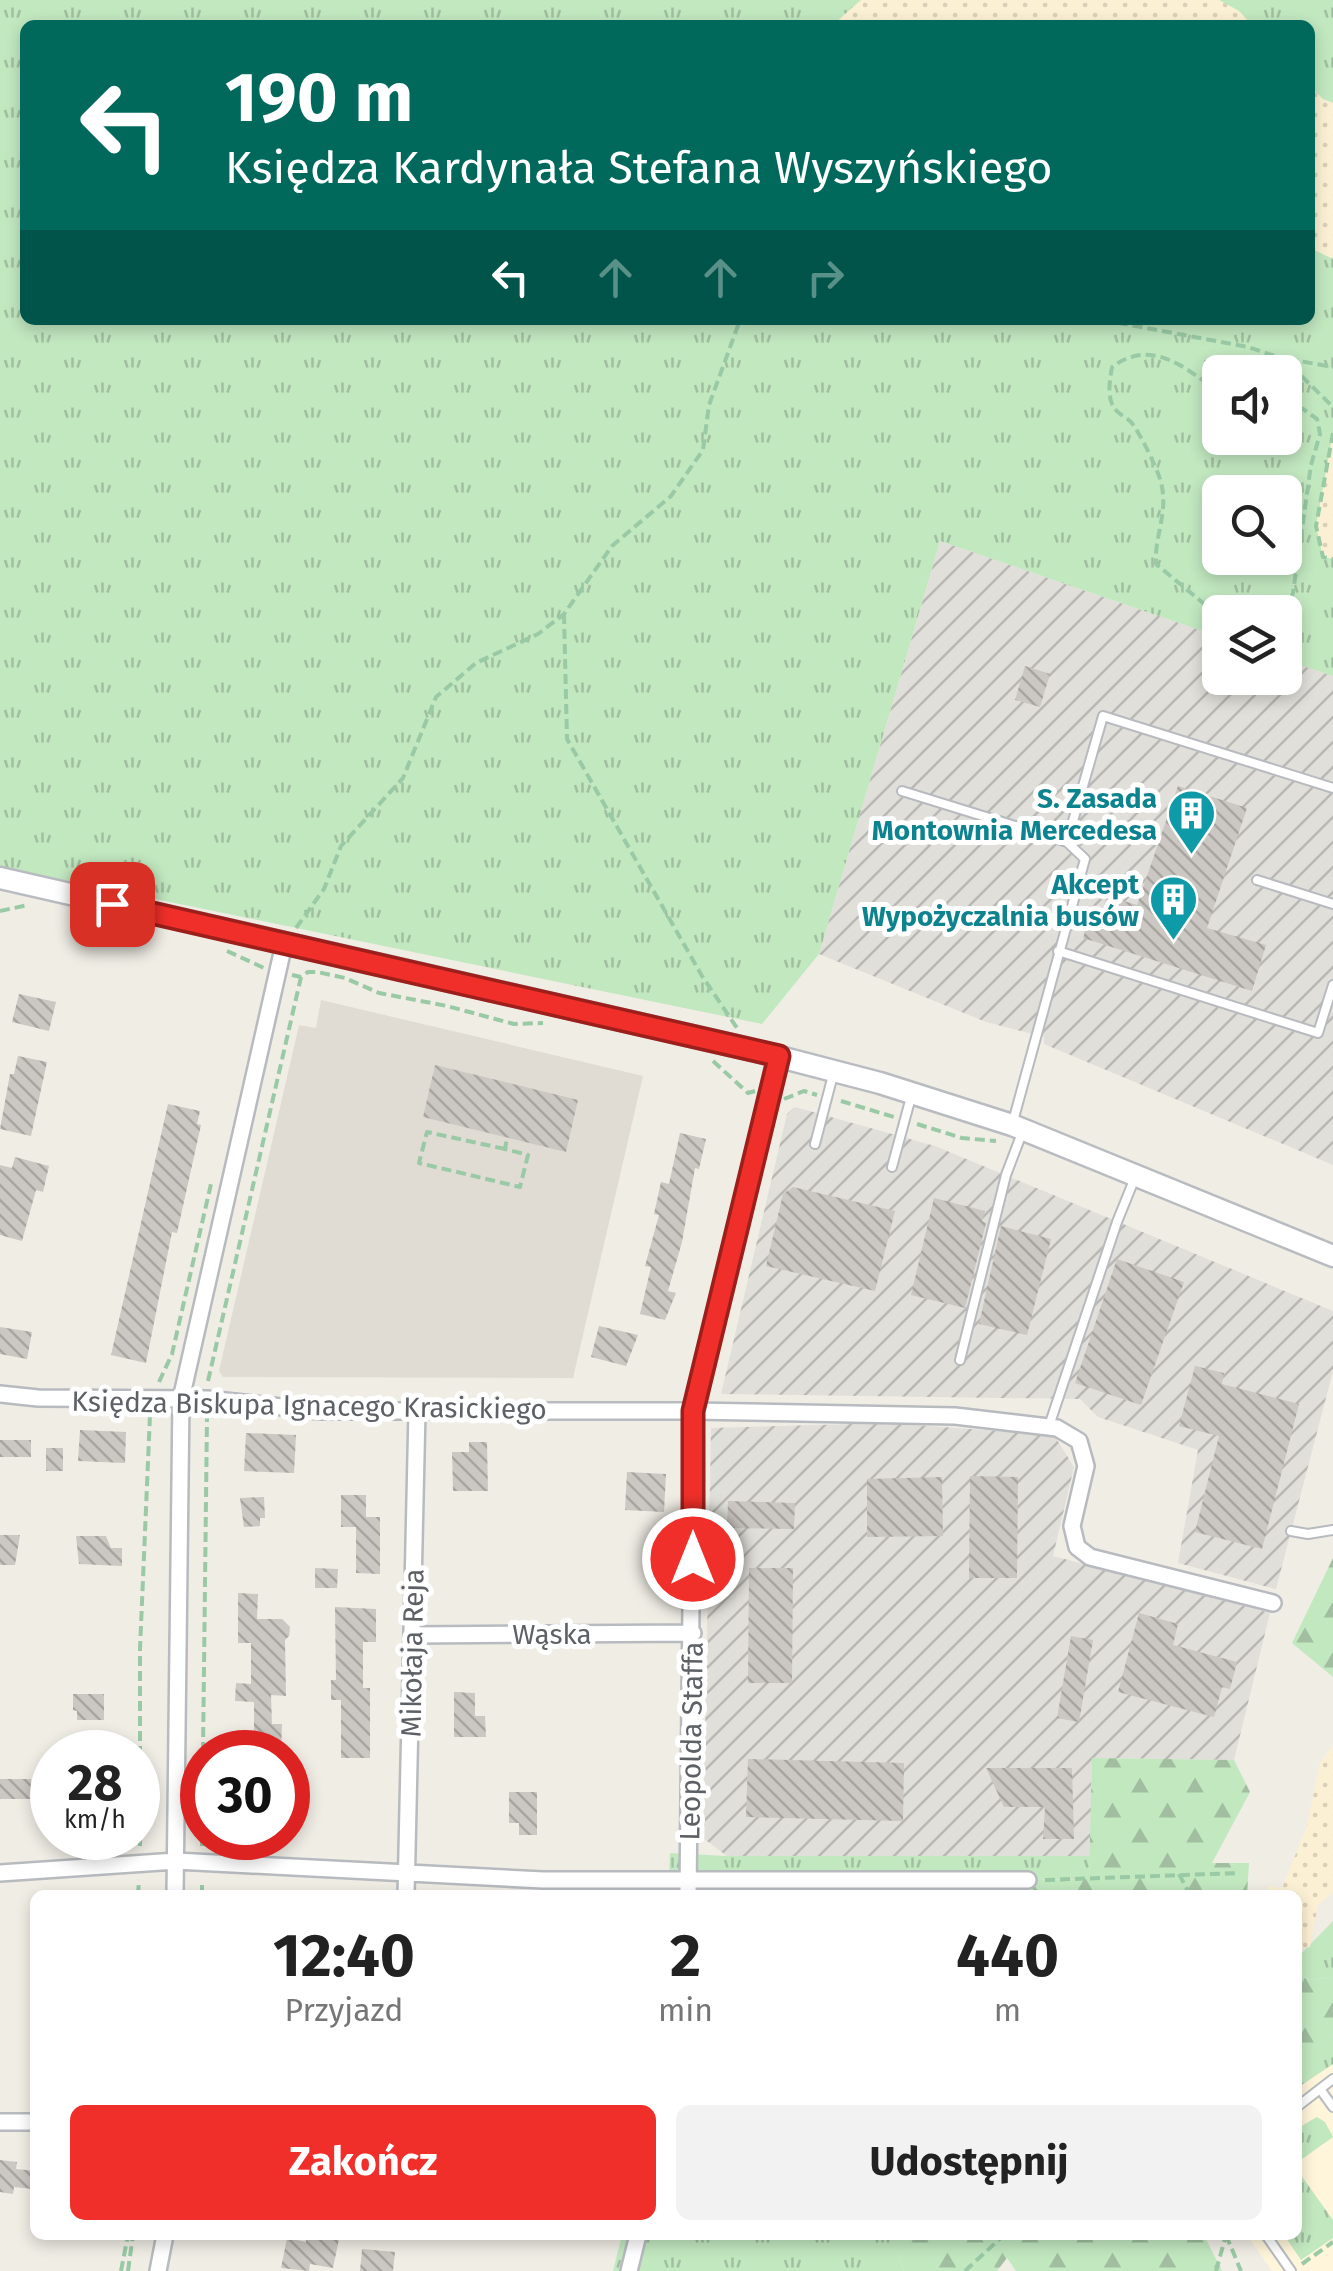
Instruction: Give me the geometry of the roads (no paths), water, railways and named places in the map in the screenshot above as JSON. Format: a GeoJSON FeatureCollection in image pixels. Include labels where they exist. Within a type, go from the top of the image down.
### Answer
{"type":"FeatureCollection","features":[{"type":"Feature","properties":{"kind":"street"},"geometry":{"type":"LineString","coordinates":[[0,878],[779,1056],[912,1093],[1018,1127],[1333,1256]]}},
{"type":"Feature","properties":{"kind":"street"},"geometry":{"type":"LineString","coordinates":[[176,1890],[181,1399],[284,944]]}},
{"type":"Feature","properties":{"kind":"street","name":"Leopolda Staffa"},"geometry":{"type":"LineString","coordinates":[[688,1888],[693,1411],[779,1056]]}},
{"type":"Feature","properties":{"kind":"street","name":"Księdza Biskupa Ignacego Krasickiego"},"geometry":{"type":"LineString","coordinates":[[0,1394],[38,1398],[208,1399],[320,1411],[938,1415],[1049,1426]]}},
{"type":"Feature","properties":{"kind":"street","name":"Mikołaja Reja"},"geometry":{"type":"LineString","coordinates":[[406,1890],[416,1411]]}},
{"type":"Feature","properties":{"kind":"street"},"geometry":{"type":"LineString","coordinates":[[1049,1426],[1079,1441],[1086,1466],[1072,1526],[1076,1547],[1090,1557],[1273,1603]]}},
{"type":"Feature","properties":{"kind":"street","name":"Wąska"},"geometry":{"type":"LineString","coordinates":[[412,1635],[692,1633]]}},
{"type":"Feature","properties":{"kind":"street"},"geometry":{"type":"LineString","coordinates":[[0,1872],[176,1861],[688,1888],[1028,1880]]}},
{"type":"Feature","properties":{"kind":"street"},"geometry":{"type":"LineString","coordinates":[[0,2122],[30,2122]]}},
{"type":"Feature","properties":{"kind":"street"},"geometry":{"type":"LineString","coordinates":[[158,2271],[164,2240]]}},
{"type":"Feature","properties":{"kind":"street"},"geometry":{"type":"LineString","coordinates":[[629,2271],[637,2240]]}},
{"type":"Feature","properties":{"kind":"lane"},"geometry":{"type":"LineString","coordinates":[[1067,842],[1103,716],[1333,788]]}},
{"type":"Feature","properties":{"kind":"lane"},"geometry":{"type":"LineString","coordinates":[[902,791],[1067,842],[1085,858],[1058,950],[960,1360]]}},
{"type":"Feature","properties":{"kind":"lane"},"geometry":{"type":"LineString","coordinates":[[1256,880],[1333,904]]}},
{"type":"Feature","properties":{"kind":"lane"},"geometry":{"type":"LineString","coordinates":[[1058,950],[1318,1033],[1333,985]]}},
{"type":"Feature","properties":{"kind":"lane"},"geometry":{"type":"LineString","coordinates":[[815,1144],[834,1071]]}},
{"type":"Feature","properties":{"kind":"lane"},"geometry":{"type":"LineString","coordinates":[[892,1167],[912,1093]]}},
{"type":"Feature","properties":{"kind":"lane"},"geometry":{"type":"LineString","coordinates":[[1049,1426],[1136,1176]]}},
{"type":"Feature","properties":{"kind":"lane"},"geometry":{"type":"LineString","coordinates":[[1291,1531],[1308,1534],[1333,1530]]}},
{"type":"Feature","properties":{"kind":"lane"},"geometry":{"type":"LineString","coordinates":[[1302,2103],[1333,2079]]}},
{"type":"Feature","properties":{"kind":"lane"},"geometry":{"type":"LineString","coordinates":[[1320,2088],[1333,2106]]}},
{"type":"Feature","properties":{"kind":"lane"},"geometry":{"type":"LineString","coordinates":[[1269,2240],[1291,2271]]}},
{"type":"Feature","properties":{"kind":"place","name":"S. Zasada Montownia Mercedesa"},"geometry":{"type":"Point","coordinates":[1192,856]}},
{"type":"Feature","properties":{"kind":"place","name":"Akcept Wypożyczalnia busów"},"geometry":{"type":"Point","coordinates":[1174,942]}}]}
